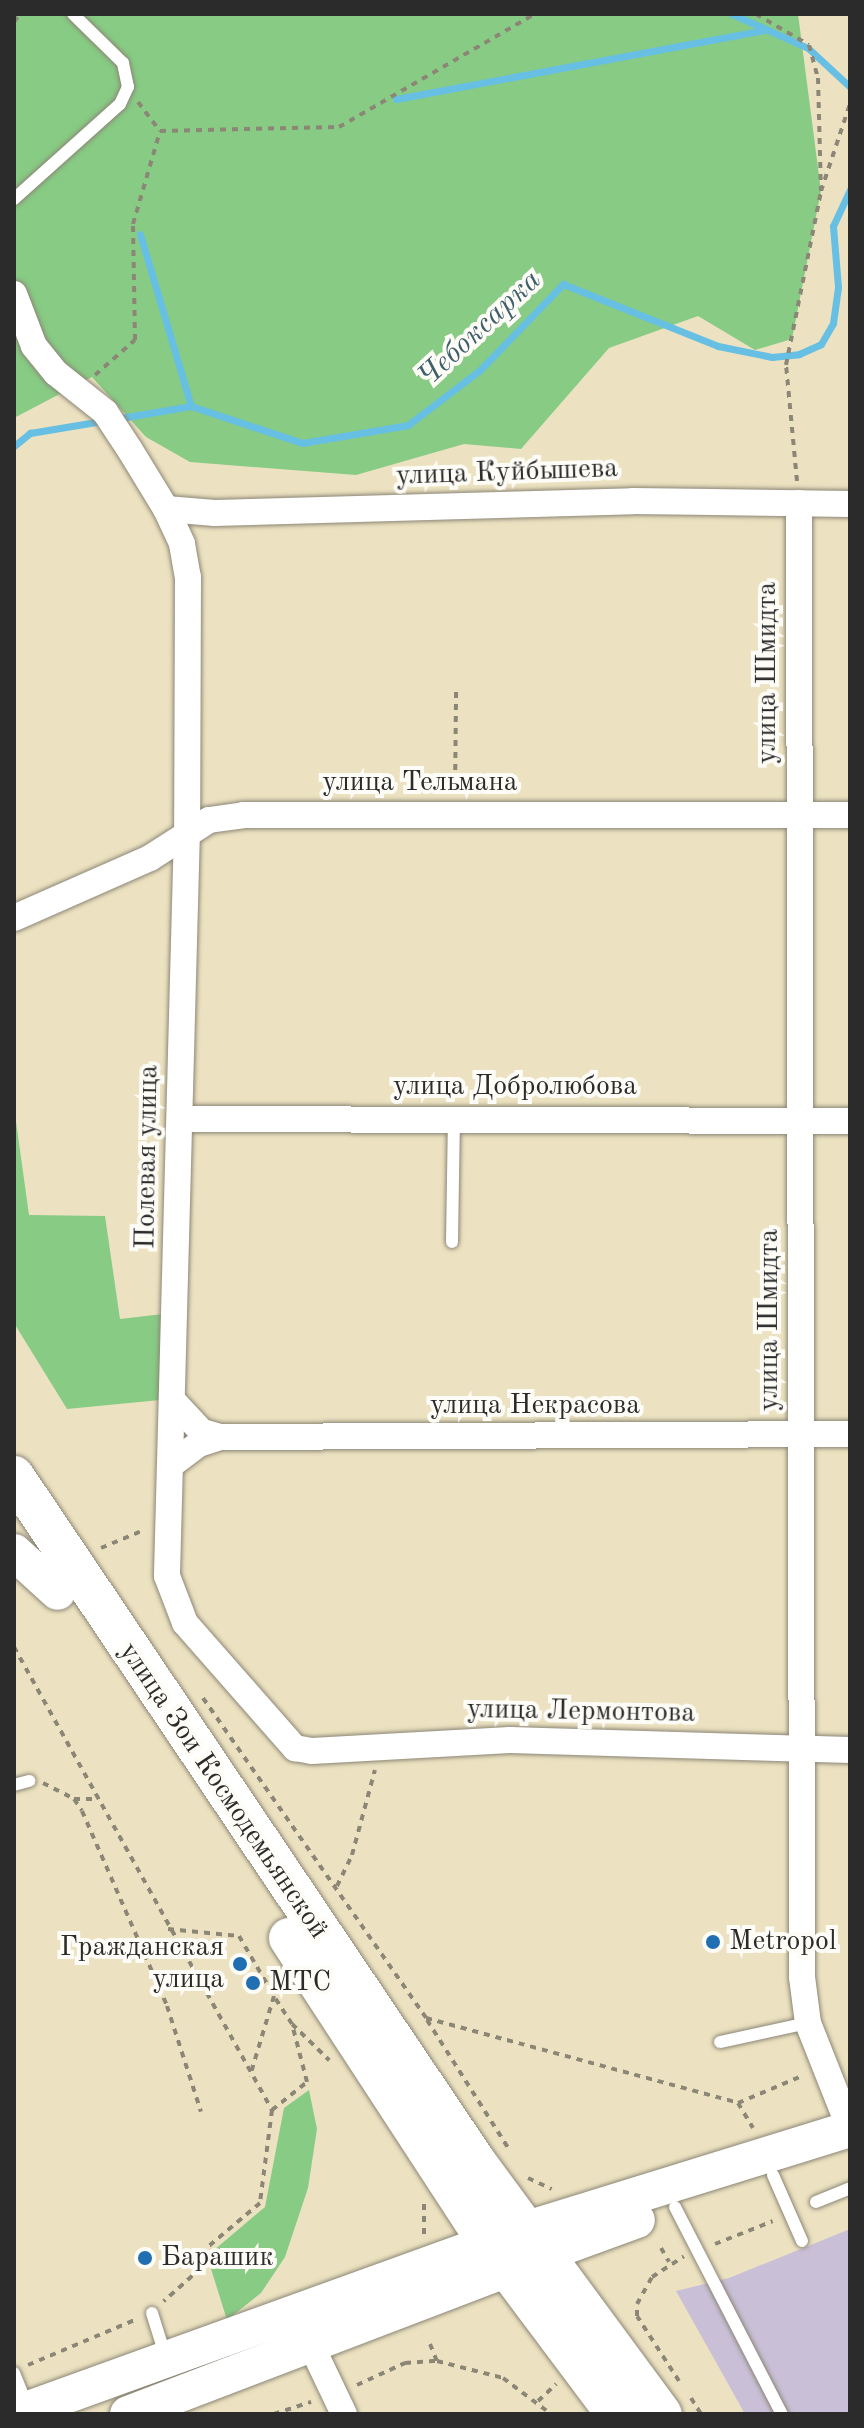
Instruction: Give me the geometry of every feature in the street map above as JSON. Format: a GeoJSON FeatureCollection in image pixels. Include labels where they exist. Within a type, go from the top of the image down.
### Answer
{"type":"FeatureCollection","features":[{"type":"Feature","properties":{"kind":"main road","name":"улица Зои Космодемьянской"},"geometry":{"type":"LineString","coordinates":[[14,1476],[515,2249],[616,2414]]}},
{"type":"Feature","properties":{"kind":"main road","name":"улица Зои Космодемьянской"},"geometry":{"type":"LineString","coordinates":[[14,1521],[58,1592],[515,2249],[662,2414]]}},
{"type":"Feature","properties":{"kind":"main road"},"geometry":{"type":"LineString","coordinates":[[14,1552],[58,1592]]}},
{"type":"Feature","properties":{"kind":"main road"},"geometry":{"type":"LineString","coordinates":[[22,2412],[167,2361],[515,2249],[760,2156],[850,2129]]}},
{"type":"Feature","properties":{"kind":"main road"},"geometry":{"type":"LineString","coordinates":[[128,2414],[312,2347],[515,2249],[675,2207],[760,2156],[850,2145]]}},
{"type":"Feature","properties":{"kind":"street"},"geometry":{"type":"LineString","coordinates":[[14,294],[34,346],[56,373],[97,404]]}},
{"type":"Feature","properties":{"kind":"street","name":"Полевая улица"},"geometry":{"type":"LineString","coordinates":[[97,404],[166,509],[182,544],[188,577],[187,830],[167,1576],[185,1623],[295,1748],[312,1751]]}},
{"type":"Feature","properties":{"kind":"street","name":"улица Куйбышева"},"geometry":{"type":"LineString","coordinates":[[166,509],[215,513],[633,501],[850,504]]}},
{"type":"Feature","properties":{"kind":"street","name":"улица Шмидта"},"geometry":{"type":"LineString","coordinates":[[799,503],[804,1120],[802,1977],[808,2023],[850,2129]]}},
{"type":"Feature","properties":{"kind":"street","name":"улица Тельмана"},"geometry":{"type":"LineString","coordinates":[[14,918],[150,858],[187,830],[209,820],[243,815],[850,815]]}},
{"type":"Feature","properties":{"kind":"street","name":"улица Добролюбова"},"geometry":{"type":"LineString","coordinates":[[180,1119],[850,1121]]}},
{"type":"Feature","properties":{"kind":"street"},"geometry":{"type":"LineString","coordinates":[[174,1402],[202,1432],[220,1437]]}},
{"type":"Feature","properties":{"kind":"street","name":"улица Некрасова"},"geometry":{"type":"LineString","coordinates":[[172,1464],[199,1444],[220,1437],[801,1438],[850,1434]]}},
{"type":"Feature","properties":{"kind":"street","name":"улица Лермонтова"},"geometry":{"type":"LineString","coordinates":[[312,1751],[510,1740],[850,1750]]}},
{"type":"Feature","properties":{"kind":"street"},"geometry":{"type":"LineString","coordinates":[[312,2347],[338,2405]]}},
{"type":"Feature","properties":{"kind":"lane"},"geometry":{"type":"LineString","coordinates":[[14,199],[120,104],[128,87],[123,63],[73,14]]}},
{"type":"Feature","properties":{"kind":"lane"},"geometry":{"type":"LineString","coordinates":[[452,1242],[454,1119]]}},
{"type":"Feature","properties":{"kind":"lane"},"geometry":{"type":"LineString","coordinates":[[14,1785],[29,1781]]}},
{"type":"Feature","properties":{"kind":"lane"},"geometry":{"type":"LineString","coordinates":[[720,2042],[808,2023]]}},
{"type":"Feature","properties":{"kind":"lane"},"geometry":{"type":"LineString","coordinates":[[760,2156],[802,2241]]}},
{"type":"Feature","properties":{"kind":"lane"},"geometry":{"type":"LineString","coordinates":[[816,2202],[850,2188]]}},
{"type":"Feature","properties":{"kind":"lane"},"geometry":{"type":"LineString","coordinates":[[675,2207],[782,2414]]}},
{"type":"Feature","properties":{"kind":"lane"},"geometry":{"type":"LineString","coordinates":[[152,2313],[167,2361]]}},
{"type":"Feature","properties":{"kind":"lane"},"geometry":{"type":"LineString","coordinates":[[14,2372],[22,2412]]}},
{"type":"Feature","properties":{"kind":"path"},"geometry":{"type":"LineString","coordinates":[[14,22],[20,14]]}},
{"type":"Feature","properties":{"kind":"path"},"geometry":{"type":"LineString","coordinates":[[160,131],[339,127],[535,14]]}},
{"type":"Feature","properties":{"kind":"path"},"geometry":{"type":"LineString","coordinates":[[756,14],[808,48],[818,78],[821,191]]}},
{"type":"Feature","properties":{"kind":"path"},"geometry":{"type":"LineString","coordinates":[[128,87],[160,131]]}},
{"type":"Feature","properties":{"kind":"path"},"geometry":{"type":"LineString","coordinates":[[799,503],[786,365],[821,191],[850,104]]}},
{"type":"Feature","properties":{"kind":"path"},"geometry":{"type":"LineString","coordinates":[[97,404],[92,377],[135,340],[133,224],[160,131]]}},
{"type":"Feature","properties":{"kind":"path"},"geometry":{"type":"LineString","coordinates":[[455,815],[456,692]]}},
{"type":"Feature","properties":{"kind":"path"},"geometry":{"type":"LineString","coordinates":[[91,1552],[170,1520]]}},
{"type":"Feature","properties":{"kind":"path"},"geometry":{"type":"LineString","coordinates":[[14,1647],[168,1929],[272,2110],[260,2203],[204,2250],[201,2268],[152,2313],[14,2372]]}},
{"type":"Feature","properties":{"kind":"path"},"geometry":{"type":"LineString","coordinates":[[201,1696],[337,1886],[514,2157]]}},
{"type":"Feature","properties":{"kind":"path"},"geometry":{"type":"LineString","coordinates":[[337,1886],[352,1855],[381,1745]]}},
{"type":"Feature","properties":{"kind":"path"},"geometry":{"type":"LineString","coordinates":[[29,1781],[53,1785],[74,1799],[167,2006],[201,2112]]}},
{"type":"Feature","properties":{"kind":"path"},"geometry":{"type":"LineString","coordinates":[[74,1799],[96,1799]]}},
{"type":"Feature","properties":{"kind":"path"},"geometry":{"type":"LineString","coordinates":[[168,1929],[239,1936],[292,2024],[307,2082],[272,2110]]}},
{"type":"Feature","properties":{"kind":"path"},"geometry":{"type":"LineString","coordinates":[[250,2076],[274,1996]]}},
{"type":"Feature","properties":{"kind":"path"},"geometry":{"type":"LineString","coordinates":[[426,2018],[738,2103],[825,2066]]}},
{"type":"Feature","properties":{"kind":"path"},"geometry":{"type":"LineString","coordinates":[[738,2103],[755,2131],[760,2156]]}},
{"type":"Feature","properties":{"kind":"path"},"geometry":{"type":"LineString","coordinates":[[521,2168],[529,2179],[563,2191]]}},
{"type":"Feature","properties":{"kind":"path"},"geometry":{"type":"LineString","coordinates":[[661,2248],[669,2262]]}},
{"type":"Feature","properties":{"kind":"path"},"geometry":{"type":"LineString","coordinates":[[430,2344],[437,2361]]}},
{"type":"Feature","properties":{"kind":"path"},"geometry":{"type":"LineString","coordinates":[[274,2414],[338,2405],[405,2363],[437,2361],[503,2378],[538,2401],[551,2414]]}},
{"type":"Feature","properties":{"kind":"path"},"geometry":{"type":"LineString","coordinates":[[538,2401],[561,2379]]}},
{"type":"Feature","properties":{"kind":"shaded area"},"geometry":{"type":"Polygon","coordinates":[[[850,2229],[850,2414],[745,2414],[676,2291],[729,2278],[850,2229]]]}},
{"type":"Feature","properties":{"kind":"green space"},"geometry":{"type":"Polygon","coordinates":[[[14,14],[798,14],[821,191],[792,339],[755,350],[698,316],[609,348],[521,449],[464,444],[356,475],[190,462],[146,437],[92,377],[14,418],[14,14]]]}},
{"type":"Feature","properties":{"kind":"green space"},"geometry":{"type":"Polygon","coordinates":[[[14,1107],[29,1215],[105,1216],[120,1319],[163,1314],[160,1400],[67,1409],[14,1323],[14,1107]]]}},
{"type":"Feature","properties":{"kind":"green space"},"geometry":{"type":"Polygon","coordinates":[[[309,2090],[317,2129],[308,2188],[285,2257],[261,2293],[227,2320],[207,2256],[265,2207],[284,2108],[309,2090]]]}},
{"type":"Feature","properties":{"kind":"waterway"},"geometry":{"type":"LineString","coordinates":[[732,14],[808,48],[850,87]]}},
{"type":"Feature","properties":{"kind":"waterway"},"geometry":{"type":"LineString","coordinates":[[396,99],[764,30]]}},
{"type":"Feature","properties":{"kind":"waterway","name":"Чебоксарка"},"geometry":{"type":"LineString","coordinates":[[115,419],[191,406],[302,443],[408,425],[480,370],[563,284],[718,346],[772,357],[799,354],[821,344],[833,323],[838,287],[833,226],[850,190]]}},
{"type":"Feature","properties":{"kind":"waterway"},"geometry":{"type":"LineString","coordinates":[[140,234],[191,406]]}},
{"type":"Feature","properties":{"kind":"waterway","name":"Чебоксарка"},"geometry":{"type":"LineString","coordinates":[[14,446],[30,433],[102,421]]}},
{"type":"Feature","properties":{"kind":"place","name":"Metropol"},"geometry":{"type":"Point","coordinates":[713,1942]}},
{"type":"Feature","properties":{"kind":"place","name":"Гражданская улица"},"geometry":{"type":"Point","coordinates":[240,1964]}},
{"type":"Feature","properties":{"kind":"place","name":"МТС"},"geometry":{"type":"Point","coordinates":[253,1983]}},
{"type":"Feature","properties":{"kind":"place","name":"Барашик"},"geometry":{"type":"Point","coordinates":[145,2258]}}]}
